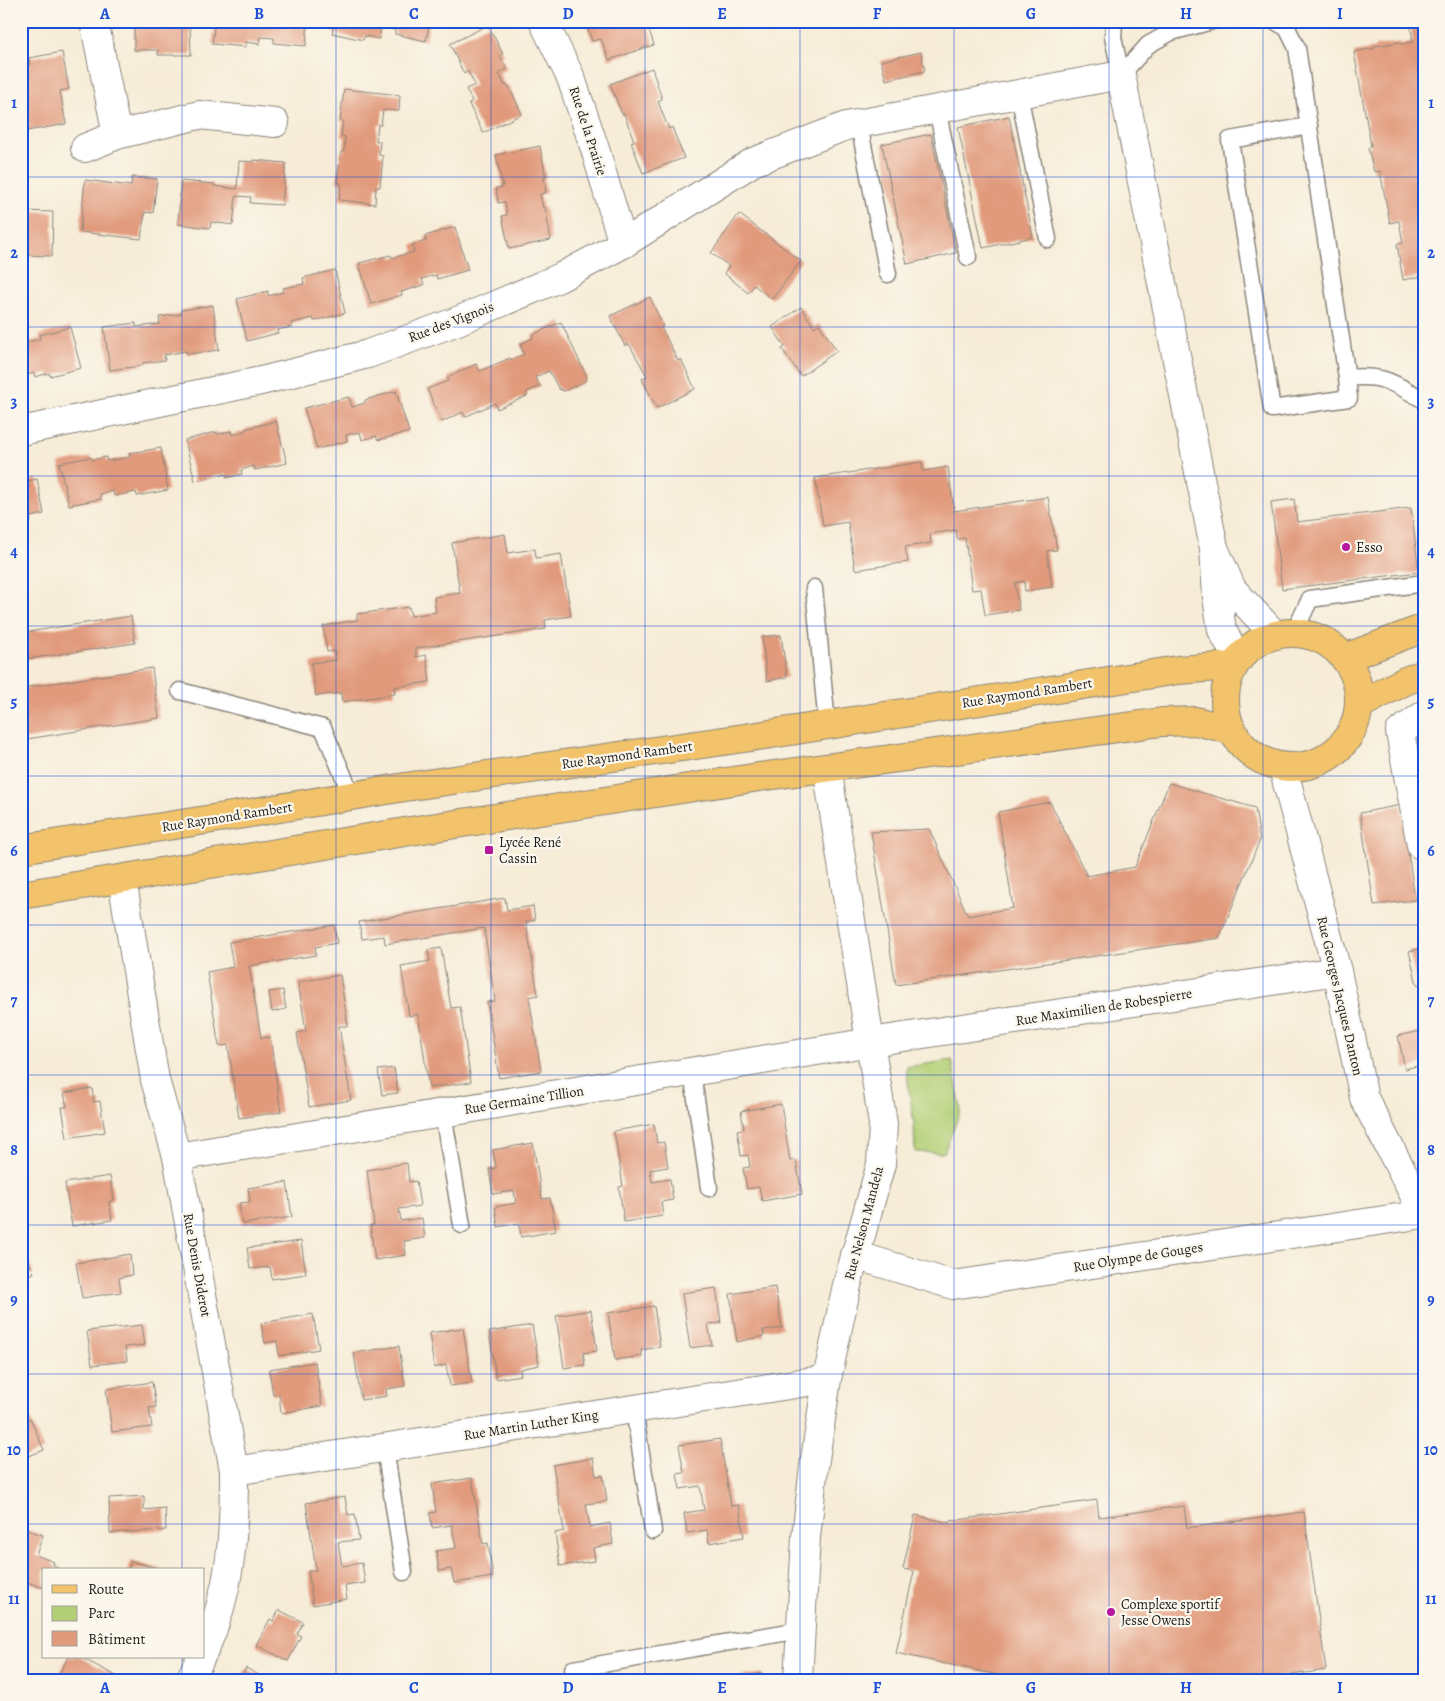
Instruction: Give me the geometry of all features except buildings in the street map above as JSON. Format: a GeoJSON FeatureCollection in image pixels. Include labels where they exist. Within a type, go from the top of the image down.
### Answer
{"type":"FeatureCollection","features":[{"type":"Feature","properties":{"kind":"main road"},"geometry":{"type":"LineString","coordinates":[[1345,658],[1424,628]]}},
{"type":"Feature","properties":{"kind":"main road"},"geometry":{"type":"LineString","coordinates":[[1285,634],[1313,636],[1331,645],[1345,658],[1358,688],[1359,705],[1354,726],[1343,745],[1326,759],[1305,767],[1283,768],[1262,761],[1244,748],[1231,730],[1224,708],[1225,686],[1236,662],[1249,648],[1261,640],[1285,634]]}},
{"type":"Feature","properties":{"kind":"main road","name":"Rue Raymond Rambert"},"geometry":{"type":"LineString","coordinates":[[21,849],[405,787],[1236,662]]}},
{"type":"Feature","properties":{"kind":"main road"},"geometry":{"type":"LineString","coordinates":[[1359,705],[1405,681],[1424,674]]}},
{"type":"Feature","properties":{"kind":"main road"},"geometry":{"type":"LineString","coordinates":[[21,894],[417,830],[827,768],[1162,722],[1196,721],[1231,730]]}},
{"type":"Feature","properties":{"kind":"street"},"geometry":{"type":"LineString","coordinates":[[94,21],[117,135]]}},
{"type":"Feature","properties":{"kind":"street","name":"Rue de la Prairie"},"geometry":{"type":"LineString","coordinates":[[543,21],[572,78],[623,244]]}},
{"type":"Feature","properties":{"kind":"street"},"geometry":{"type":"LineString","coordinates":[[1121,75],[1214,548],[1217,597],[1222,630],[1236,662]]}},
{"type":"Feature","properties":{"kind":"street","name":"Rue des Vignois"},"geometry":{"type":"LineString","coordinates":[[21,431],[261,381],[368,354],[455,322],[550,282],[623,244],[753,162],[853,125],[1121,75]]}},
{"type":"Feature","properties":{"kind":"street"},"geometry":{"type":"LineString","coordinates":[[85,148],[117,135],[199,114],[275,123]]}},
{"type":"Feature","properties":{"kind":"street"},"geometry":{"type":"LineString","coordinates":[[1214,548],[1232,589],[1285,634]]}},
{"type":"Feature","properties":{"kind":"street"},"geometry":{"type":"LineString","coordinates":[[1421,846],[1400,732],[1424,715]]}},
{"type":"Feature","properties":{"kind":"street","name":"Rue Nelson Mandela"},"geometry":{"type":"LineString","coordinates":[[798,1680],[806,1537],[827,1380],[855,1255],[881,1164],[883,1124],[827,768]]}},
{"type":"Feature","properties":{"kind":"street","name":"Rue Georges Jacques Danton"},"geometry":{"type":"LineString","coordinates":[[1283,768],[1337,971],[1364,1098],[1424,1214]]}},
{"type":"Feature","properties":{"kind":"street","name":"Rue Denis Diderot"},"geometry":{"type":"LineString","coordinates":[[122,879],[155,1080],[177,1157],[234,1471],[234,1524],[228,1578],[216,1625],[205,1649]]}},
{"type":"Feature","properties":{"kind":"street","name":"Rue Maximilien de Robespierre"},"geometry":{"type":"LineString","coordinates":[[871,1042],[1337,971]]}},
{"type":"Feature","properties":{"kind":"street","name":"Rue Germaine Tillion"},"geometry":{"type":"LineString","coordinates":[[177,1157],[871,1042]]}},
{"type":"Feature","properties":{"kind":"street","name":"Rue Olympe de Gouges"},"geometry":{"type":"LineString","coordinates":[[855,1255],[953,1285],[1424,1214]]}},
{"type":"Feature","properties":{"kind":"street","name":"Rue Martin Luther King"},"geometry":{"type":"LineString","coordinates":[[234,1471],[827,1380]]}},
{"type":"Feature","properties":{"kind":"street"},"geometry":{"type":"LineString","coordinates":[[190,1680],[201,1658]]}},
{"type":"Feature","properties":{"kind":"lane"},"geometry":{"type":"LineString","coordinates":[[1114,21],[1113,37],[1121,75]]}},
{"type":"Feature","properties":{"kind":"lane"},"geometry":{"type":"LineString","coordinates":[[1121,75],[1148,45],[1171,32],[1212,21]]}},
{"type":"Feature","properties":{"kind":"lane"},"geometry":{"type":"LineString","coordinates":[[1275,21],[1287,28],[1297,48],[1309,126],[1347,378],[1349,398],[1272,409],[1230,140],[1309,126]]}},
{"type":"Feature","properties":{"kind":"lane"},"geometry":{"type":"LineString","coordinates":[[1019,94],[1048,239]]}},
{"type":"Feature","properties":{"kind":"lane"},"geometry":{"type":"LineString","coordinates":[[937,109],[968,257]]}},
{"type":"Feature","properties":{"kind":"lane"},"geometry":{"type":"LineString","coordinates":[[853,125],[888,274]]}},
{"type":"Feature","properties":{"kind":"lane"},"geometry":{"type":"LineString","coordinates":[[1347,378],[1365,376],[1387,380],[1424,400]]}},
{"type":"Feature","properties":{"kind":"lane"},"geometry":{"type":"LineString","coordinates":[[1285,634],[1310,598],[1424,583]]}},
{"type":"Feature","properties":{"kind":"lane"},"geometry":{"type":"LineString","coordinates":[[814,588],[827,725]]}},
{"type":"Feature","properties":{"kind":"lane"},"geometry":{"type":"LineString","coordinates":[[180,691],[323,728],[352,796]]}},
{"type":"Feature","properties":{"kind":"lane"},"geometry":{"type":"LineString","coordinates":[[692,1072],[709,1188]]}},
{"type":"Feature","properties":{"kind":"lane"},"geometry":{"type":"LineString","coordinates":[[443,1113],[462,1225]]}},
{"type":"Feature","properties":{"kind":"lane"},"geometry":{"type":"LineString","coordinates":[[634,1409],[652,1531]]}},
{"type":"Feature","properties":{"kind":"lane"},"geometry":{"type":"LineString","coordinates":[[385,1448],[404,1572]]}},
{"type":"Feature","properties":{"kind":"lane"},"geometry":{"type":"LineString","coordinates":[[573,1669],[800,1630]]}},
{"type":"Feature","properties":{"kind":"green space"},"geometry":{"type":"Polygon","coordinates":[[[952,1060],[961,1110],[944,1153],[915,1152],[914,1125],[906,1067],[952,1060]]]}},
{"type":"Feature","properties":{"kind":"place","name":"Esso"},"geometry":{"type":"Point","coordinates":[1346,547]}},
{"type":"Feature","properties":{"kind":"place","name":"Lycée René Cassin"},"geometry":{"type":"Point","coordinates":[489,850]}},
{"type":"Feature","properties":{"kind":"place","name":"Complexe sportif Jesse Owens"},"geometry":{"type":"Point","coordinates":[1111,1612]}}]}
